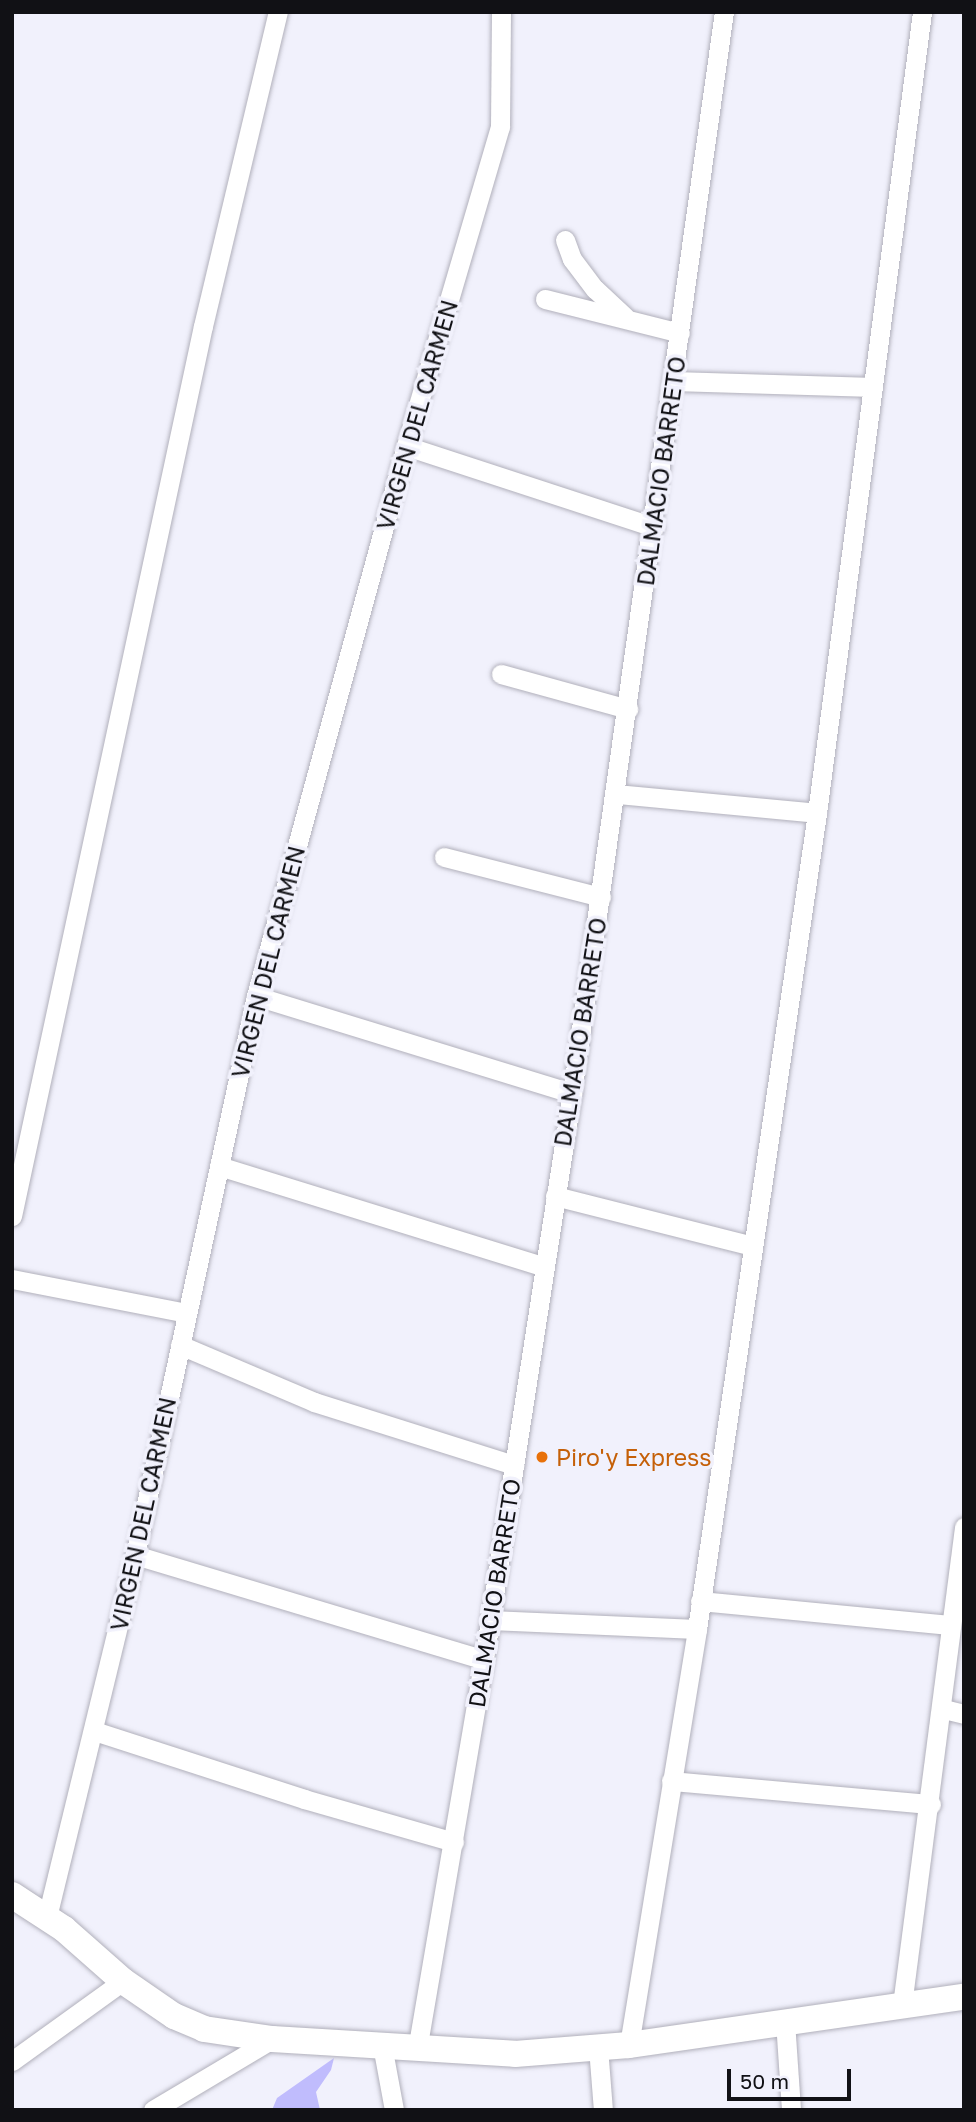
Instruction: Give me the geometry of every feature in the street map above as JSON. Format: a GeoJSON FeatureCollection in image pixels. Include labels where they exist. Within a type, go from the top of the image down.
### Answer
{"type":"FeatureCollection","features":[{"type":"Feature","properties":{"kind":"main road"},"geometry":{"type":"LineString","coordinates":[[12,1895],[47,1917],[122,1981],[174,2017],[204,2029],[272,2039],[515,2054],[629,2045],[964,1997]]}},
{"type":"Feature","properties":{"kind":"street"},"geometry":{"type":"LineString","coordinates":[[12,1216],[203,326],[278,12]]}},
{"type":"Feature","properties":{"kind":"street","name":"VIRGEN DEL CARMEN"},"geometry":{"type":"LineString","coordinates":[[47,1917],[135,1555],[256,996],[406,446],[500,127],[501,12]]}},
{"type":"Feature","properties":{"kind":"street","name":"DALMACIO BARRETO"},"geometry":{"type":"LineString","coordinates":[[417,2050],[484,1660],[572,1093],[617,794],[724,12]]}},
{"type":"Feature","properties":{"kind":"street"},"geometry":{"type":"LineString","coordinates":[[629,2045],[696,1629],[817,813],[922,12]]}},
{"type":"Feature","properties":{"kind":"street"},"geometry":{"type":"LineString","coordinates":[[565,240],[572,258],[595,289],[626,318]]}},
{"type":"Feature","properties":{"kind":"street"},"geometry":{"type":"LineString","coordinates":[[545,299],[680,332]]}},
{"type":"Feature","properties":{"kind":"street"},"geometry":{"type":"LineString","coordinates":[[674,381],[873,387]]}},
{"type":"Feature","properties":{"kind":"street"},"geometry":{"type":"LineString","coordinates":[[406,446],[654,527]]}},
{"type":"Feature","properties":{"kind":"street"},"geometry":{"type":"LineString","coordinates":[[501,674],[628,709]]}},
{"type":"Feature","properties":{"kind":"street"},"geometry":{"type":"LineString","coordinates":[[617,794],[817,813]]}},
{"type":"Feature","properties":{"kind":"street"},"geometry":{"type":"LineString","coordinates":[[444,857],[601,897]]}},
{"type":"Feature","properties":{"kind":"street"},"geometry":{"type":"LineString","coordinates":[[256,996],[572,1093]]}},
{"type":"Feature","properties":{"kind":"street"},"geometry":{"type":"LineString","coordinates":[[219,1166],[545,1267]]}},
{"type":"Feature","properties":{"kind":"street"},"geometry":{"type":"LineString","coordinates":[[555,1196],[752,1246]]}},
{"type":"Feature","properties":{"kind":"street"},"geometry":{"type":"LineString","coordinates":[[12,1279],[187,1314]]}},
{"type":"Feature","properties":{"kind":"street"},"geometry":{"type":"LineString","coordinates":[[180,1345],[314,1402],[514,1465]]}},
{"type":"Feature","properties":{"kind":"street"},"geometry":{"type":"LineString","coordinates":[[902,2005],[944,1709],[950,1625],[964,1527]]}},
{"type":"Feature","properties":{"kind":"street"},"geometry":{"type":"LineString","coordinates":[[135,1555],[484,1660]]}},
{"type":"Feature","properties":{"kind":"street"},"geometry":{"type":"LineString","coordinates":[[700,1601],[950,1625]]}},
{"type":"Feature","properties":{"kind":"street"},"geometry":{"type":"LineString","coordinates":[[490,1620],[696,1629]]}},
{"type":"Feature","properties":{"kind":"street"},"geometry":{"type":"LineString","coordinates":[[944,1709],[964,1714]]}},
{"type":"Feature","properties":{"kind":"street"},"geometry":{"type":"LineString","coordinates":[[94,1731],[454,1842]]}},
{"type":"Feature","properties":{"kind":"street"},"geometry":{"type":"LineString","coordinates":[[671,1782],[931,1804]]}},
{"type":"Feature","properties":{"kind":"street"},"geometry":{"type":"LineString","coordinates":[[12,2061],[122,1981]]}},
{"type":"Feature","properties":{"kind":"street"},"geometry":{"type":"LineString","coordinates":[[785,2021],[791,2110]]}},
{"type":"Feature","properties":{"kind":"street"},"geometry":{"type":"LineString","coordinates":[[153,2110],[272,2039]]}},
{"type":"Feature","properties":{"kind":"street"},"geometry":{"type":"LineString","coordinates":[[382,2045],[394,2110]]}},
{"type":"Feature","properties":{"kind":"street"},"geometry":{"type":"LineString","coordinates":[[598,2047],[603,2110]]}},
{"type":"Feature","properties":{"kind":"shaded area"},"geometry":{"type":"Polygon","coordinates":[[[334,2058],[331,2070],[316,2092],[320,2110],[272,2110],[277,2098],[334,2058]]]}},
{"type":"Feature","properties":{"kind":"place","name":"Piro'y Express"},"geometry":{"type":"Point","coordinates":[542,1457]}}]}
